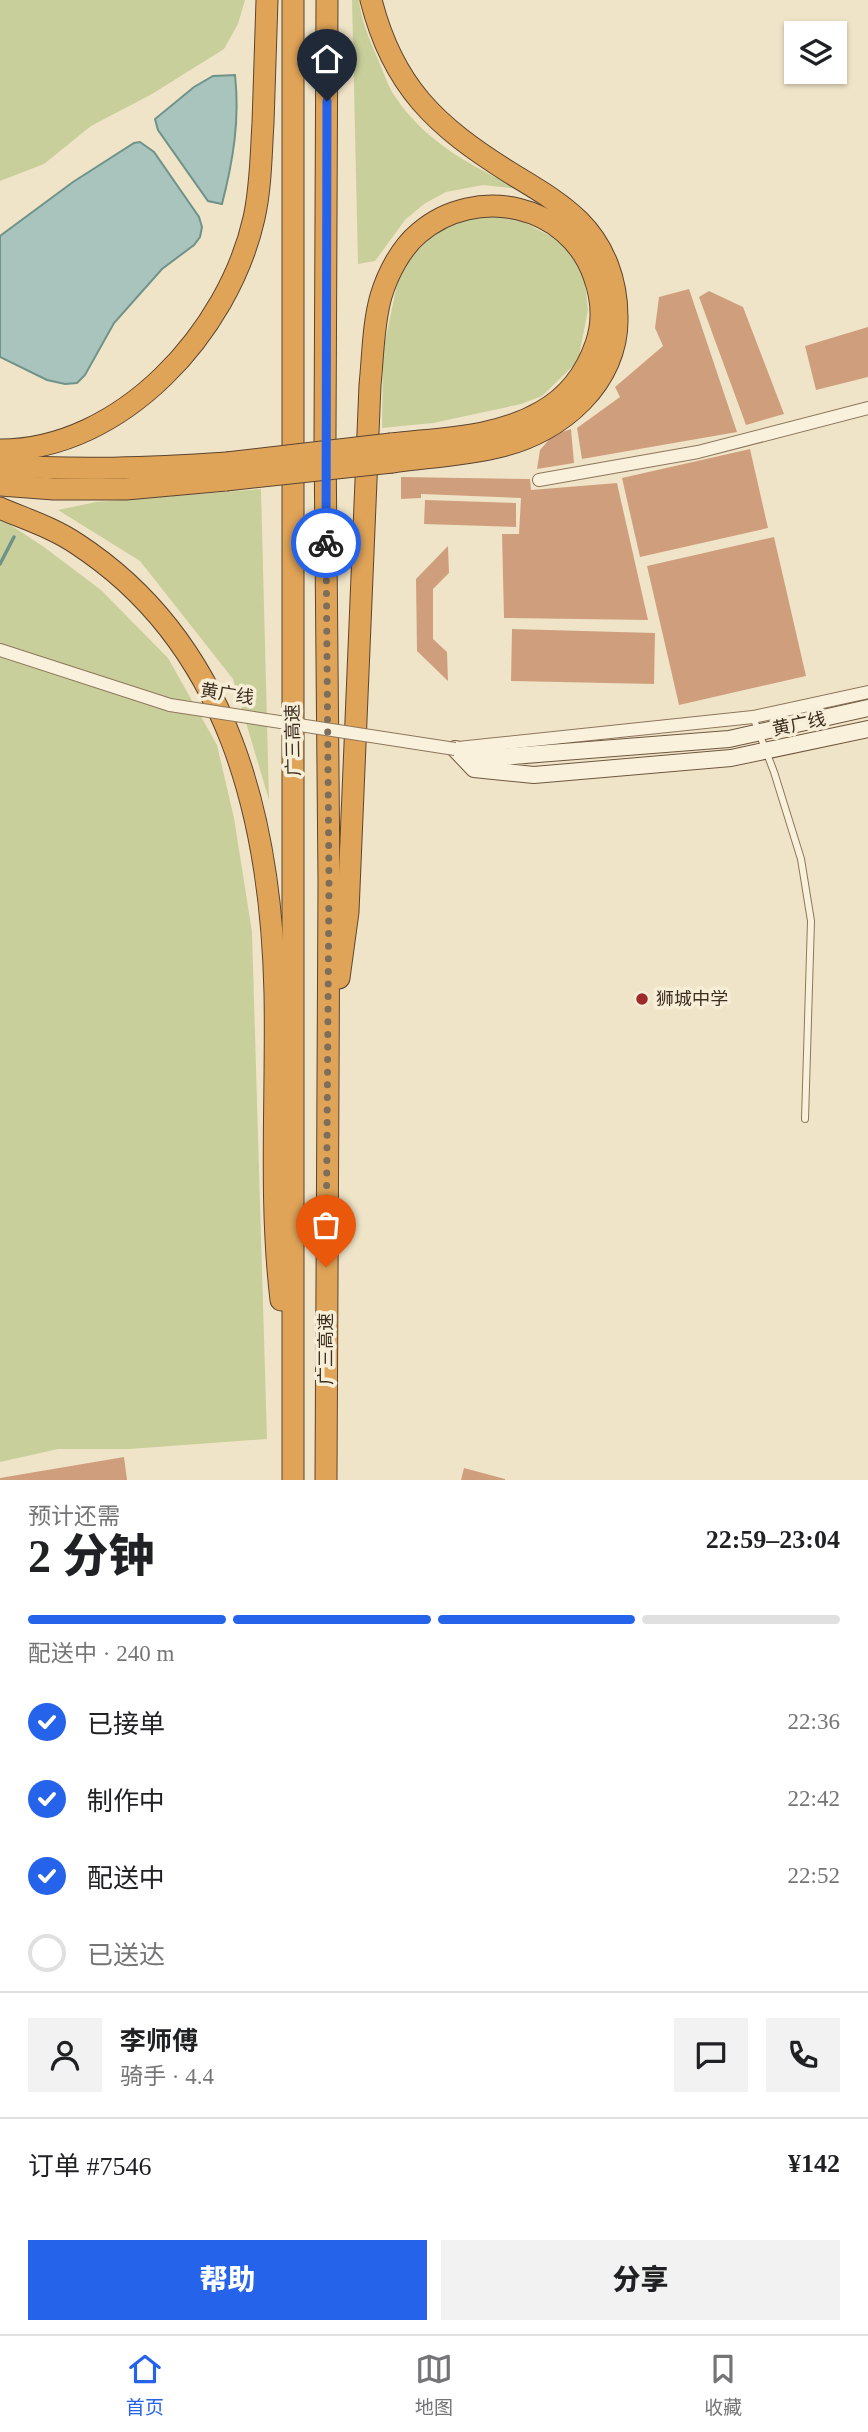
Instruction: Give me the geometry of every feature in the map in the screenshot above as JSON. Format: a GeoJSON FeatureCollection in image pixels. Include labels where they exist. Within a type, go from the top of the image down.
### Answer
{"type":"FeatureCollection","features":[{"type":"Feature","properties":{"kind":"highway"},"geometry":{"type":"LineString","coordinates":[[0,450],[60,440],[114,415],[162,378],[202,334],[219,306],[245,248],[254,218],[260,175],[267,0]]}},
{"type":"Feature","properties":{"kind":"highway","name":"广三高速"},"geometry":{"type":"LineString","coordinates":[[293,0],[293,1480]]}},
{"type":"Feature","properties":{"kind":"highway","name":"广三高速"},"geometry":{"type":"LineString","coordinates":[[326,1480],[329,882],[325,438],[327,0]]}},
{"type":"Feature","properties":{"kind":"highway"},"geometry":{"type":"LineString","coordinates":[[0,485],[54,489],[126,489],[226,472],[391,453],[503,446],[557,422],[579,405],[605,370],[617,327],[617,302],[603,255],[593,237],[578,220],[555,201],[459,138],[428,111],[399,73],[378,27],[371,0]]}},
{"type":"Feature","properties":{"kind":"highway"},"geometry":{"type":"LineString","coordinates":[[327,1073],[348,912],[370,385],[381,296],[402,250],[419,233],[441,218],[463,209],[495,205],[527,210],[564,230],[591,266],[599,290],[599,336],[591,359],[579,379],[563,397],[542,412],[519,423],[491,432],[391,453]]}},
{"type":"Feature","properties":{"kind":"highway"},"geometry":{"type":"LineString","coordinates":[[0,465],[55,469],[226,472]]}},
{"type":"Feature","properties":{"kind":"highway"},"geometry":{"type":"LineString","coordinates":[[0,508],[76,543],[137,593],[186,650],[208,687],[239,756],[255,813],[271,919],[275,993],[275,1250],[291,1393]]}},
{"type":"Feature","properties":{"kind":"street"},"geometry":{"type":"LineString","coordinates":[[539,480],[698,452],[868,408]]}},
{"type":"Feature","properties":{"kind":"street","name":"黄广线"},"geometry":{"type":"LineString","coordinates":[[0,650],[170,705],[454,749],[487,758],[729,739],[756,725],[868,708]]}},
{"type":"Feature","properties":{"kind":"street"},"geometry":{"type":"LineString","coordinates":[[756,725],[868,692]]}},
{"type":"Feature","properties":{"kind":"street","name":"黄广线"},"geometry":{"type":"LineString","coordinates":[[454,749],[474,769],[534,775],[731,758],[868,729]]}},
{"type":"Feature","properties":{"kind":"lane"},"geometry":{"type":"LineString","coordinates":[[756,725],[801,859],[811,921],[805,1118]]}},
{"type":"Feature","properties":{"kind":"green space"},"geometry":{"type":"Polygon","coordinates":[[[0,0],[245,0],[238,24],[224,49],[152,94],[91,126],[44,164],[0,181],[0,0]]]}},
{"type":"Feature","properties":{"kind":"green space"},"geometry":{"type":"Polygon","coordinates":[[[352,0],[359,0],[366,29],[386,79],[404,109],[448,150],[520,189],[483,185],[446,192],[424,204],[405,220],[375,261],[358,264],[352,0]]]}},
{"type":"Feature","properties":{"kind":"green space"},"geometry":{"type":"Polygon","coordinates":[[[511,215],[550,236],[567,249],[584,272],[588,310],[578,361],[542,396],[521,404],[433,423],[382,428],[383,351],[399,275],[405,263],[435,233],[452,223],[482,216],[511,215]]]}},
{"type":"Feature","properties":{"kind":"green space"},"geometry":{"type":"Polygon","coordinates":[[[261,489],[269,800],[233,679],[140,561],[58,510],[96,502],[261,489]]]}},
{"type":"Feature","properties":{"kind":"green space"},"geometry":{"type":"Polygon","coordinates":[[[0,518],[101,590],[168,658],[217,745],[234,818],[252,932],[267,1439],[129,1449],[58,1449],[0,1462],[0,518]]]}},
{"type":"Feature","properties":{"kind":"water"},"geometry":{"type":"Polygon","coordinates":[[[235,75],[237,108],[234,140],[222,204],[208,201],[158,130],[155,119],[194,87],[213,76],[235,75]]]}},
{"type":"Feature","properties":{"kind":"water"},"geometry":{"type":"Polygon","coordinates":[[[140,142],[154,152],[199,217],[202,227],[200,237],[194,245],[162,269],[114,323],[85,375],[77,383],[65,384],[47,380],[0,357],[0,236],[73,182],[134,143],[140,142]]]}},
{"type":"Feature","properties":{"kind":"building"},"geometry":{"type":"Polygon","coordinates":[[[689,289],[737,432],[582,459],[577,428],[620,397],[615,387],[663,346],[655,328],[659,297],[689,289]]]}},
{"type":"Feature","properties":{"kind":"building"},"geometry":{"type":"Polygon","coordinates":[[[709,291],[743,307],[784,414],[746,425],[699,297],[709,291]]]}},
{"type":"Feature","properties":{"kind":"building"},"geometry":{"type":"Polygon","coordinates":[[[868,327],[868,377],[816,390],[805,346],[868,327]]]}},
{"type":"Feature","properties":{"kind":"building"},"geometry":{"type":"Polygon","coordinates":[[[571,429],[574,463],[537,469],[540,450],[553,435],[571,429]]]}},
{"type":"Feature","properties":{"kind":"building"},"geometry":{"type":"Polygon","coordinates":[[[750,449],[768,528],[640,557],[622,478],[750,449]]]}},
{"type":"Feature","properties":{"kind":"building"},"geometry":{"type":"Polygon","coordinates":[[[401,477],[530,479],[531,490],[617,483],[648,620],[504,618],[502,534],[519,534],[521,498],[421,494],[421,498],[401,499],[401,477]]]}},
{"type":"Feature","properties":{"kind":"building"},"geometry":{"type":"Polygon","coordinates":[[[425,500],[516,503],[516,527],[424,524],[425,500]]]}},
{"type":"Feature","properties":{"kind":"building"},"geometry":{"type":"Polygon","coordinates":[[[774,537],[806,676],[679,705],[647,566],[774,537]]]}},
{"type":"Feature","properties":{"kind":"building"},"geometry":{"type":"Polygon","coordinates":[[[448,546],[449,573],[433,589],[433,639],[447,652],[448,681],[417,651],[416,579],[448,546]]]}},
{"type":"Feature","properties":{"kind":"building"},"geometry":{"type":"Polygon","coordinates":[[[512,629],[655,633],[654,684],[511,681],[512,629]]]}},
{"type":"Feature","properties":{"kind":"building"},"geometry":{"type":"Polygon","coordinates":[[[124,1457],[127,1480],[0,1480],[0,1478],[124,1457]]]}},
{"type":"Feature","properties":{"kind":"building"},"geometry":{"type":"Polygon","coordinates":[[[464,1468],[505,1479],[505,1480],[461,1480],[464,1468]]]}},
{"type":"Feature","properties":{"kind":"waterway"},"geometry":{"type":"LineString","coordinates":[[0,564],[14,537]]}},
{"type":"Feature","properties":{"kind":"way so far"},"geometry":{"type":"LineString","coordinates":[[326,543],[329,882],[326,1267]]}},
{"type":"Feature","properties":{"kind":"place","name":"狮城中学"},"geometry":{"type":"Point","coordinates":[642,999]}},
{"type":"Feature","properties":{"kind":"route"},"geometry":{"type":"LineString","coordinates":[[326,543],[327,101]]}}]}
